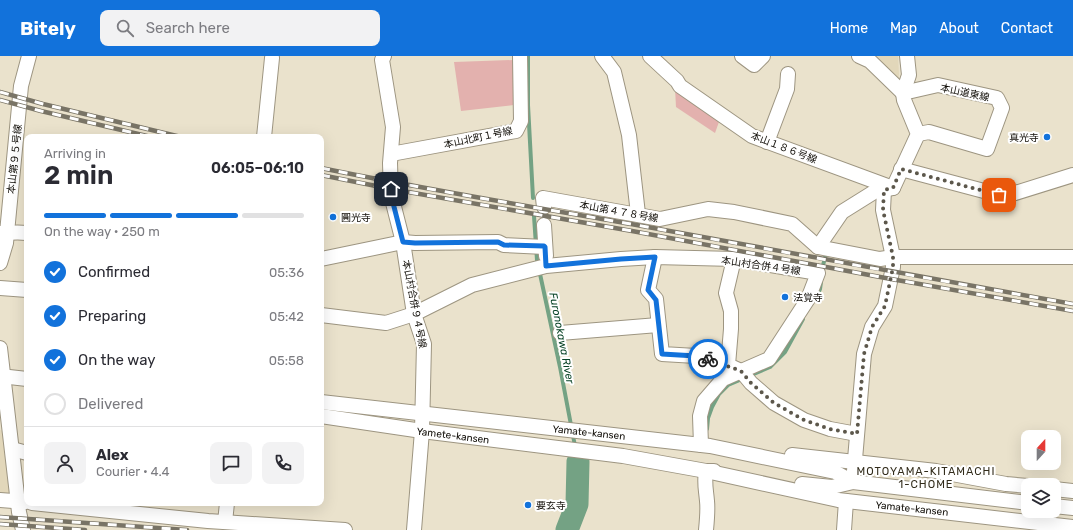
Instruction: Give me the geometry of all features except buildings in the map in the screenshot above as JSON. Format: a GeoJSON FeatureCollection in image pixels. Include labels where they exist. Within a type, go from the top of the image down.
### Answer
{"type":"FeatureCollection","features":[{"type":"Feature","properties":{"kind":"street","name":"本山第９５号線"},"geometry":{"type":"LineString","coordinates":[[0,263],[6,242],[3,233],[5,196],[21,86],[29,56]]}},
{"type":"Feature","properties":{"kind":"street","name":"本山北町１号線"},"geometry":{"type":"LineString","coordinates":[[390,154],[516,131],[521,120],[520,56]]}},
{"type":"Feature","properties":{"kind":"street"},"geometry":{"type":"LineString","coordinates":[[602,56],[614,72],[629,135],[638,214]]}},
{"type":"Feature","properties":{"kind":"street","name":"本山１８６号線"},"geometry":{"type":"LineString","coordinates":[[650,56],[677,81],[680,86],[752,136],[889,189]]}},
{"type":"Feature","properties":{"kind":"street"},"geometry":{"type":"LineString","coordinates":[[742,56],[754,66],[763,56]]}},
{"type":"Feature","properties":{"kind":"street"},"geometry":{"type":"LineString","coordinates":[[844,530],[853,482],[864,354],[872,327],[885,306],[893,267],[893,257],[883,210],[889,189],[901,169],[918,134],[900,89],[870,61],[859,56]]}},
{"type":"Feature","properties":{"kind":"street"},"geometry":{"type":"LineString","coordinates":[[900,89],[909,74],[907,56]]}},
{"type":"Feature","properties":{"kind":"street"},"geometry":{"type":"LineString","coordinates":[[264,134],[273,57]]}},
{"type":"Feature","properties":{"kind":"street","name":"本山村合併９４号線"},"geometry":{"type":"LineString","coordinates":[[380,57],[393,126],[390,154],[391,195],[403,242],[414,314],[424,344],[422,431],[414,530]]}},
{"type":"Feature","properties":{"kind":"street"},"geometry":{"type":"LineString","coordinates":[[766,142],[786,89],[788,74]]}},
{"type":"Feature","properties":{"kind":"street","name":"本山道東線"},"geometry":{"type":"LineString","coordinates":[[900,89],[938,85],[997,98],[1002,108],[987,149],[929,132],[918,134]]}},
{"type":"Feature","properties":{"kind":"street"},"geometry":{"type":"LineString","coordinates":[[901,169],[999,195],[1012,194],[1073,175]]}},
{"type":"Feature","properties":{"kind":"street"},"geometry":{"type":"LineString","coordinates":[[889,189],[874,192],[842,212],[818,247],[880,259],[893,257],[1073,257]]}},
{"type":"Feature","properties":{"kind":"street","name":"本山第４７８号線"},"geometry":{"type":"LineString","coordinates":[[544,207],[543,198],[660,219],[708,209],[734,212],[792,224],[818,247]]}},
{"type":"Feature","properties":{"kind":"street"},"geometry":{"type":"LineString","coordinates":[[544,224],[546,266]]}},
{"type":"Feature","properties":{"kind":"street"},"geometry":{"type":"LineString","coordinates":[[3,233],[24,233]]}},
{"type":"Feature","properties":{"kind":"street"},"geometry":{"type":"LineString","coordinates":[[324,258],[403,242],[498,242],[504,245],[545,246]]}},
{"type":"Feature","properties":{"kind":"street"},"geometry":{"type":"LineString","coordinates":[[655,257],[648,290],[656,300],[662,354],[696,356],[728,365],[741,371],[751,383],[774,403],[804,420],[830,429],[857,434]]}},
{"type":"Feature","properties":{"kind":"street","name":"本山村合併４号線"},"geometry":{"type":"LineString","coordinates":[[324,315],[386,323],[414,314],[472,285],[546,266],[621,259],[655,257],[734,259],[818,273],[808,299],[769,360],[741,371]]}},
{"type":"Feature","properties":{"kind":"street"},"geometry":{"type":"LineString","coordinates":[[728,365],[731,311],[726,293],[734,259]]}},
{"type":"Feature","properties":{"kind":"street"},"geometry":{"type":"LineString","coordinates":[[0,288],[24,290]]}},
{"type":"Feature","properties":{"kind":"street"},"geometry":{"type":"LineString","coordinates":[[560,333],[658,325]]}},
{"type":"Feature","properties":{"kind":"street"},"geometry":{"type":"LineString","coordinates":[[0,348],[2,376],[12,450],[22,502],[23,530]]}},
{"type":"Feature","properties":{"kind":"street"},"geometry":{"type":"LineString","coordinates":[[741,371],[723,379],[704,401],[700,416],[706,446],[936,471],[1021,485]]}},
{"type":"Feature","properties":{"kind":"street"},"geometry":{"type":"LineString","coordinates":[[2,376],[24,379]]}},
{"type":"Feature","properties":{"kind":"street","name":"Yamate-kansen"},"geometry":{"type":"LineString","coordinates":[[324,402],[706,446],[835,472],[853,482]]}},
{"type":"Feature","properties":{"kind":"street","name":"Yamete-kansen"},"geometry":{"type":"LineString","coordinates":[[324,416],[585,452]]}},
{"type":"Feature","properties":{"kind":"street"},"geometry":{"type":"LineString","coordinates":[[12,450],[24,452]]}},
{"type":"Feature","properties":{"kind":"street","name":"Yamate-kansen"},"geometry":{"type":"LineString","coordinates":[[585,452],[623,456],[706,471],[836,500],[1073,527]]}},
{"type":"Feature","properties":{"kind":"street"},"geometry":{"type":"LineString","coordinates":[[706,471],[704,483],[707,501],[706,530]]}},
{"type":"Feature","properties":{"kind":"street","name":"Yamate-kansen"},"geometry":{"type":"LineString","coordinates":[[706,471],[738,471],[808,485],[832,487],[853,482],[1021,502]]}},
{"type":"Feature","properties":{"kind":"street"},"geometry":{"type":"LineString","coordinates":[[1061,490],[1073,491]]}},
{"type":"Feature","properties":{"kind":"street"},"geometry":{"type":"LineString","coordinates":[[0,500],[22,502]]}},
{"type":"Feature","properties":{"kind":"street"},"geometry":{"type":"LineString","coordinates":[[62,506],[225,522],[345,530]]}},
{"type":"Feature","properties":{"kind":"street"},"geometry":{"type":"LineString","coordinates":[[225,522],[227,506]]}},
{"type":"Feature","properties":{"kind":"street"},"geometry":{"type":"LineString","coordinates":[[1061,507],[1073,508]]}},
{"type":"Feature","properties":{"kind":"shaded area"},"geometry":{"type":"Polygon","coordinates":[[[877,56],[898,56],[898,83],[875,58],[877,56]]]}},
{"type":"Feature","properties":{"kind":"shaded area"},"geometry":{"type":"Polygon","coordinates":[[[513,60],[514,105],[461,111],[454,62],[513,60]]]}},
{"type":"Feature","properties":{"kind":"shaded area"},"geometry":{"type":"Polygon","coordinates":[[[675,88],[720,119],[715,133],[676,107],[675,88]]]}},
{"type":"Feature","properties":{"kind":"shaded area"},"geometry":{"type":"Polygon","coordinates":[[[0,430],[3,431],[11,491],[6,496],[0,495],[0,430]]]}},
{"type":"Feature","properties":{"kind":"waterway","name":"Furonokawa River"},"geometry":{"type":"LineString","coordinates":[[528,56],[528,105],[533,198]]}},
{"type":"Feature","properties":{"kind":"waterway","name":"Furonokawa River"},"geometry":{"type":"LineString","coordinates":[[534,216],[537,260],[560,367],[578,462]]}},
{"type":"Feature","properties":{"kind":"waterway"},"geometry":{"type":"LineString","coordinates":[[821,273],[827,250]]}},
{"type":"Feature","properties":{"kind":"waterway"},"geometry":{"type":"LineString","coordinates":[[816,297],[820,289],[821,282]]}},
{"type":"Feature","properties":{"kind":"waterway"},"geometry":{"type":"LineString","coordinates":[[707,429],[708,418],[719,394],[728,385],[770,367],[785,352],[803,319]]}},
{"type":"Feature","properties":{"kind":"waterway"},"geometry":{"type":"LineString","coordinates":[[567,530],[577,504],[578,462]]}},
{"type":"Feature","properties":{"kind":"railway"},"geometry":{"type":"LineString","coordinates":[[0,92],[43,104],[168,134]]}},
{"type":"Feature","properties":{"kind":"railway"},"geometry":{"type":"LineString","coordinates":[[0,100],[138,134]]}},
{"type":"Feature","properties":{"kind":"railway"},"geometry":{"type":"LineString","coordinates":[[324,169],[1073,304]]}},
{"type":"Feature","properties":{"kind":"railway"},"geometry":{"type":"LineString","coordinates":[[324,176],[391,189],[1073,311]]}},
{"type":"Feature","properties":{"kind":"railway"},"geometry":{"type":"LineString","coordinates":[[0,517],[187,530]]}},
{"type":"Feature","properties":{"kind":"railway"},"geometry":{"type":"LineString","coordinates":[[0,524],[85,530]]}},
{"type":"Feature","properties":{"kind":"way so far"},"geometry":{"type":"LineString","coordinates":[[708,359],[741,371],[751,383],[774,403],[804,420],[830,429],[857,434],[864,354],[872,327],[885,306],[893,267],[893,257],[883,210],[884,190],[893,188],[901,169],[999,195]]}},
{"type":"Feature","properties":{"kind":"place","name":"真光寺"},"geometry":{"type":"Point","coordinates":[1047,137]}},
{"type":"Feature","properties":{"kind":"place","name":"圓光寺"},"geometry":{"type":"Point","coordinates":[333,217]}},
{"type":"Feature","properties":{"kind":"place","name":"法覚寺"},"geometry":{"type":"Point","coordinates":[785,297]}},
{"type":"Feature","properties":{"kind":"place","name":"要玄寺"},"geometry":{"type":"Point","coordinates":[528,505]}},
{"type":"Feature","properties":{"kind":"district","name":"MOTOYAMA-KITAMACHI 1-CHOME"},"geometry":{"type":"Point","coordinates":[926,477]}},
{"type":"Feature","properties":{"kind":"route"},"geometry":{"type":"LineString","coordinates":[[391,189],[391,195],[403,242],[498,242],[504,245],[544,246],[546,266],[655,257],[648,290],[656,300],[662,354],[696,356],[708,359]]}}]}
